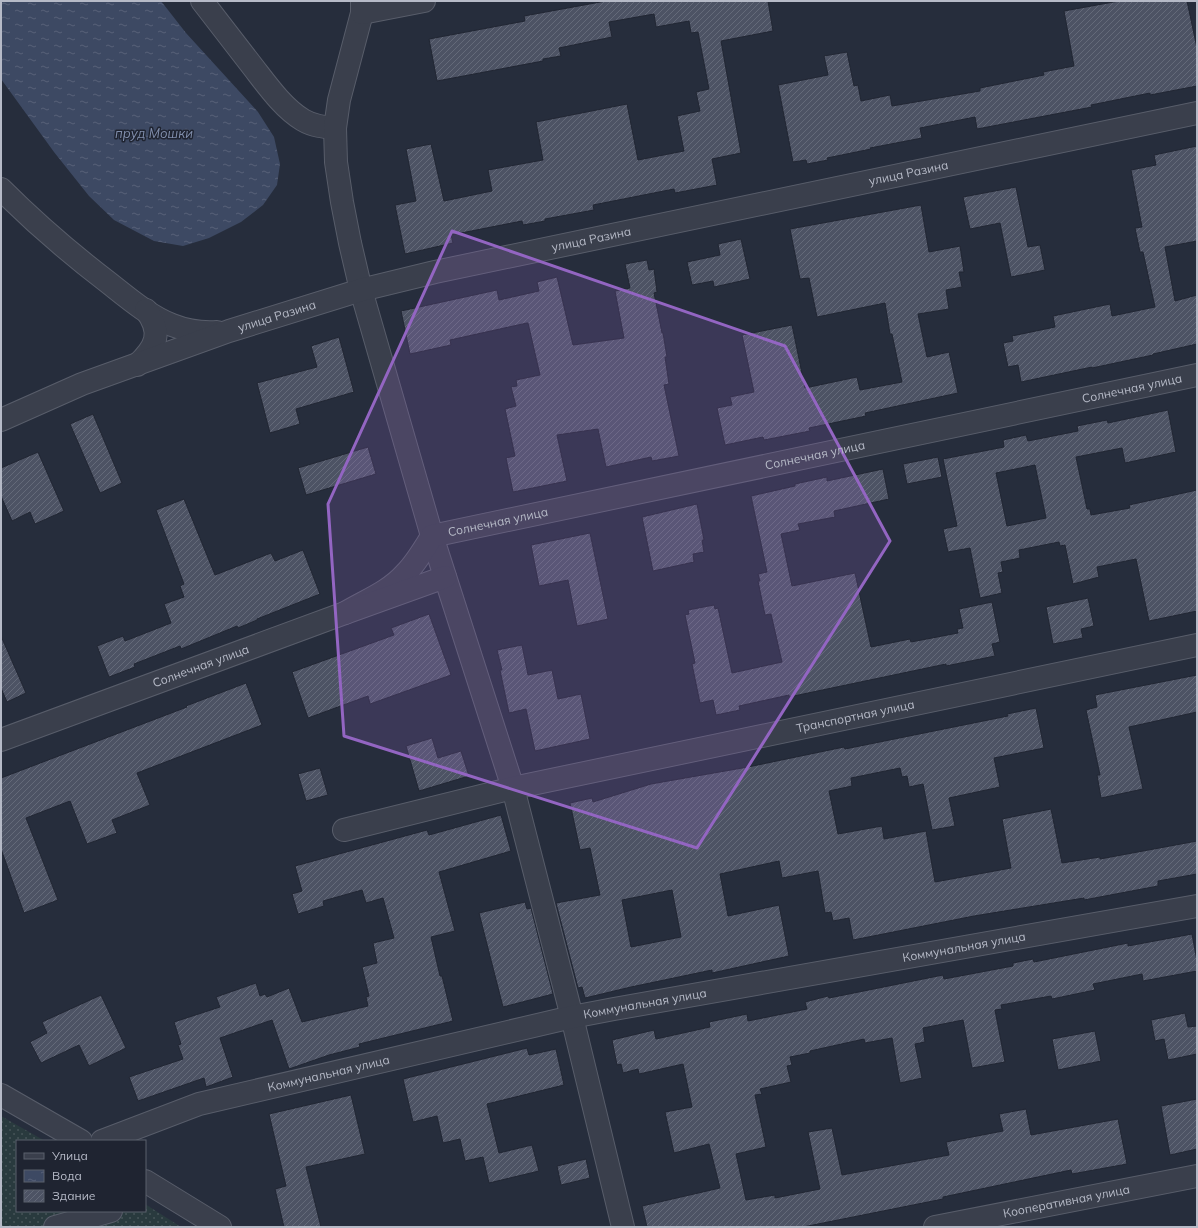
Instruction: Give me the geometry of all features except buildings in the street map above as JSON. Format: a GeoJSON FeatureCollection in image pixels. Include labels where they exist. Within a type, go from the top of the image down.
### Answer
{"type":"FeatureCollection","features":[{"type":"Feature","properties":{"kind":"street"},"geometry":{"type":"LineString","coordinates":[[202,1],[267,85],[288,108],[302,120],[311,124],[322,127],[336,128]]}},
{"type":"Feature","properties":{"kind":"street"},"geometry":{"type":"LineString","coordinates":[[424,1],[362,7],[339,100],[336,128],[336,162],[342,202],[361,290],[432,536],[513,788],[572,1017],[623,1227]]}},
{"type":"Feature","properties":{"kind":"street","name":"улица Разина"},"geometry":{"type":"LineString","coordinates":[[1,420],[82,384],[137,364],[229,332],[361,290],[450,269],[1197,113]]}},
{"type":"Feature","properties":{"kind":"street"},"geometry":{"type":"LineString","coordinates":[[1,189],[26,214],[81,262],[146,310],[172,325],[187,330],[203,333],[229,332]]}},
{"type":"Feature","properties":{"kind":"street"},"geometry":{"type":"LineString","coordinates":[[137,364],[150,350],[156,335],[152,319],[146,310]]}},
{"type":"Feature","properties":{"kind":"street","name":"Солнечная улица"},"geometry":{"type":"LineString","coordinates":[[432,536],[1197,375]]}},
{"type":"Feature","properties":{"kind":"street"},"geometry":{"type":"LineString","coordinates":[[345,613],[386,590],[405,574],[432,536]]}},
{"type":"Feature","properties":{"kind":"street","name":"Солнечная улица"},"geometry":{"type":"LineString","coordinates":[[1,740],[445,577]]}},
{"type":"Feature","properties":{"kind":"street","name":"Транспортная улица"},"geometry":{"type":"LineString","coordinates":[[344,830],[513,788],[1197,645]]}},
{"type":"Feature","properties":{"kind":"street","name":"Коммунальная улица"},"geometry":{"type":"LineString","coordinates":[[105,1140],[199,1104],[572,1017],[1197,906]]}},
{"type":"Feature","properties":{"kind":"street"},"geometry":{"type":"LineString","coordinates":[[1,1095],[79,1140]]}},
{"type":"Feature","properties":{"kind":"street"},"geometry":{"type":"LineString","coordinates":[[143,1140],[150,1130],[170,1115]]}},
{"type":"Feature","properties":{"kind":"street","name":"Кооперативная улица"},"geometry":{"type":"LineString","coordinates":[[935,1227],[1197,1176]]}},
{"type":"Feature","properties":{"kind":"street"},"geometry":{"type":"LineString","coordinates":[[146,1182],[220,1227]]}},
{"type":"Feature","properties":{"kind":"street"},"geometry":{"type":"LineString","coordinates":[[55,1227],[108,1212]]}},
{"type":"Feature","properties":{"kind":"highlighted area"},"geometry":{"type":"Polygon","coordinates":[[[452,231],[785,346],[890,541],[697,848],[344,736],[328,504],[452,231]]]}},
{"type":"Feature","properties":{"kind":"shaded area"},"geometry":{"type":"Polygon","coordinates":[[[1,1116],[43,1140],[16,1140],[16,1212],[146,1212],[146,1205],[181,1227],[1,1227],[1,1116]]]}},
{"type":"Feature","properties":{"kind":"water","name":"пруд Мошки"},"geometry":{"type":"Polygon","coordinates":[[[1,1],[161,1],[186,33],[258,112],[274,137],[280,164],[277,185],[263,205],[241,222],[209,238],[183,246],[154,241],[114,220],[89,196],[54,152],[1,79],[1,1]]]}}]}
